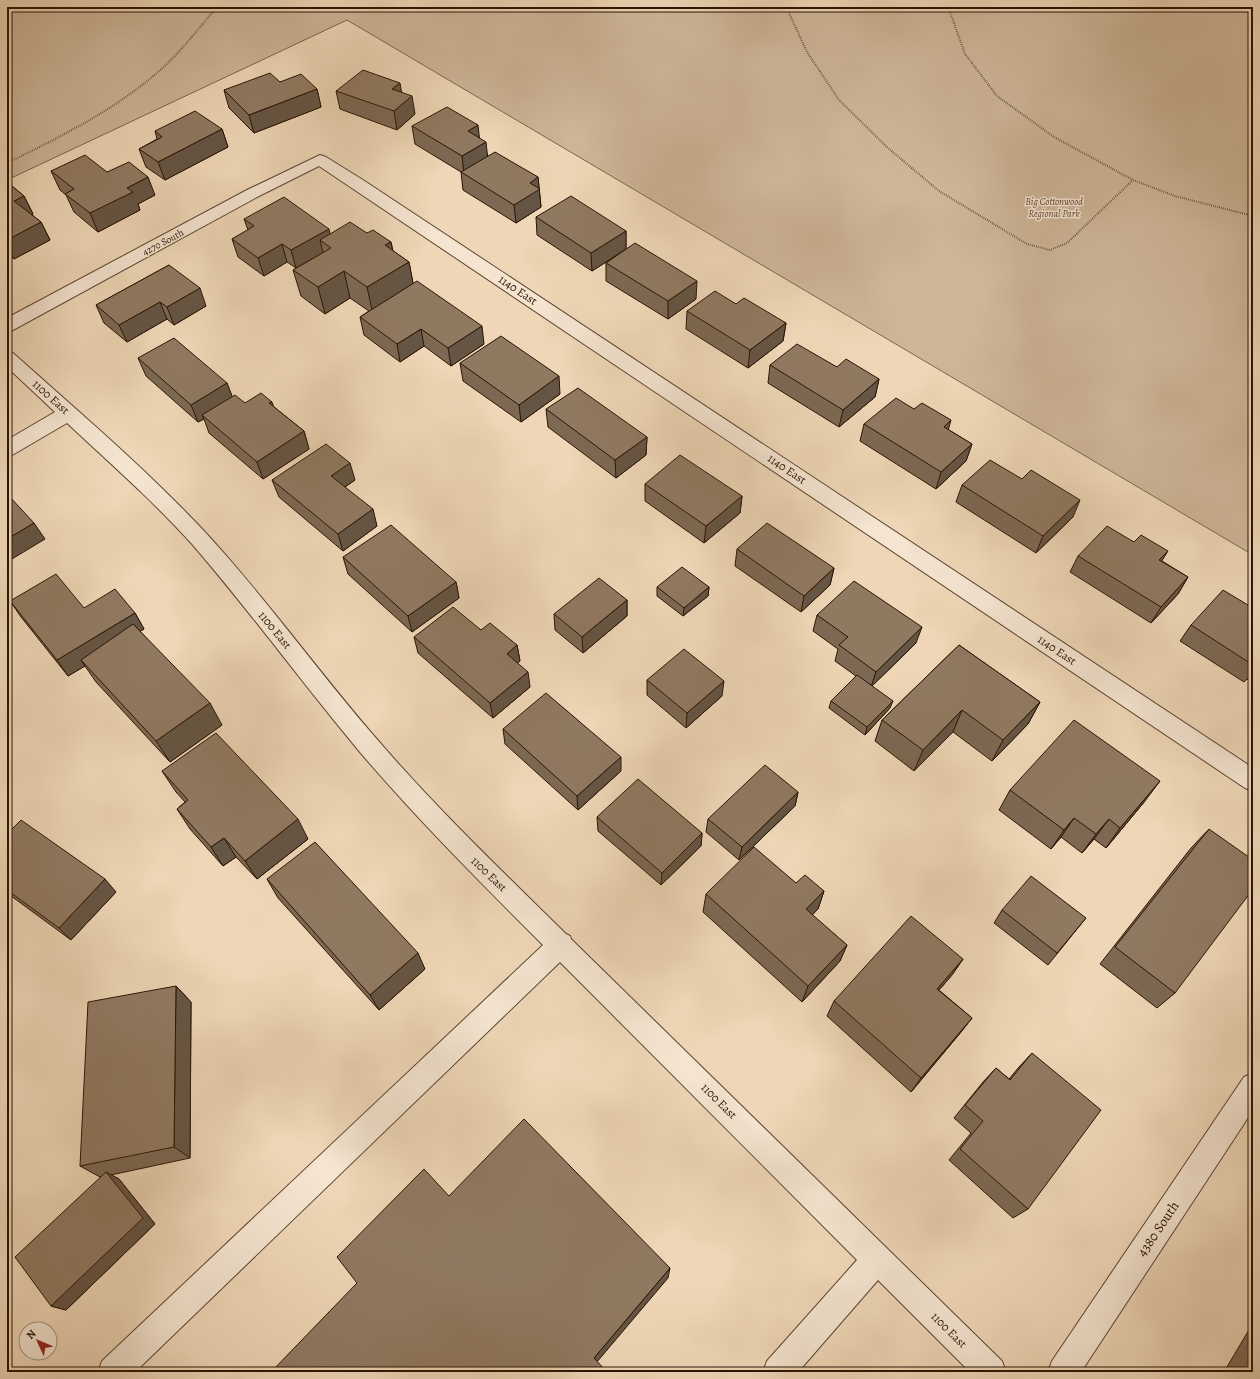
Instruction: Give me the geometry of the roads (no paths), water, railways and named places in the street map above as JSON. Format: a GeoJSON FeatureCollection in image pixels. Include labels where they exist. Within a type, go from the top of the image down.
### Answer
{"type":"FeatureCollection","features":[{"type":"Feature","properties":{"kind":"street","name":"4270 South"},"geometry":{"type":"LineString","coordinates":[[7,326],[253,193],[320,160]]}},
{"type":"Feature","properties":{"kind":"street","name":"1140 East"},"geometry":{"type":"LineString","coordinates":[[320,160],[377,196],[1253,781]]}},
{"type":"Feature","properties":{"kind":"street","name":"1100 East"},"geometry":{"type":"LineString","coordinates":[[7,357],[155,493],[198,538],[246,594],[367,744],[444,830],[561,944],[992,1372]]}},
{"type":"Feature","properties":{"kind":"street"},"geometry":{"type":"LineString","coordinates":[[7,449],[69,413]]}},
{"type":"Feature","properties":{"kind":"street"},"geometry":{"type":"LineString","coordinates":[[113,1372],[561,944]]}},
{"type":"Feature","properties":{"kind":"street","name":"4380 South"},"geometry":{"type":"LineString","coordinates":[[1063,1372],[1253,1086]]}},
{"type":"Feature","properties":{"kind":"street"},"geometry":{"type":"LineString","coordinates":[[778,1372],[877,1259]]}},
{"type":"Feature","properties":{"kind":"park label","name":"Big Cottonwood Regional Park"},"geometry":{"type":"Point","coordinates":[1054,206]}}]}
